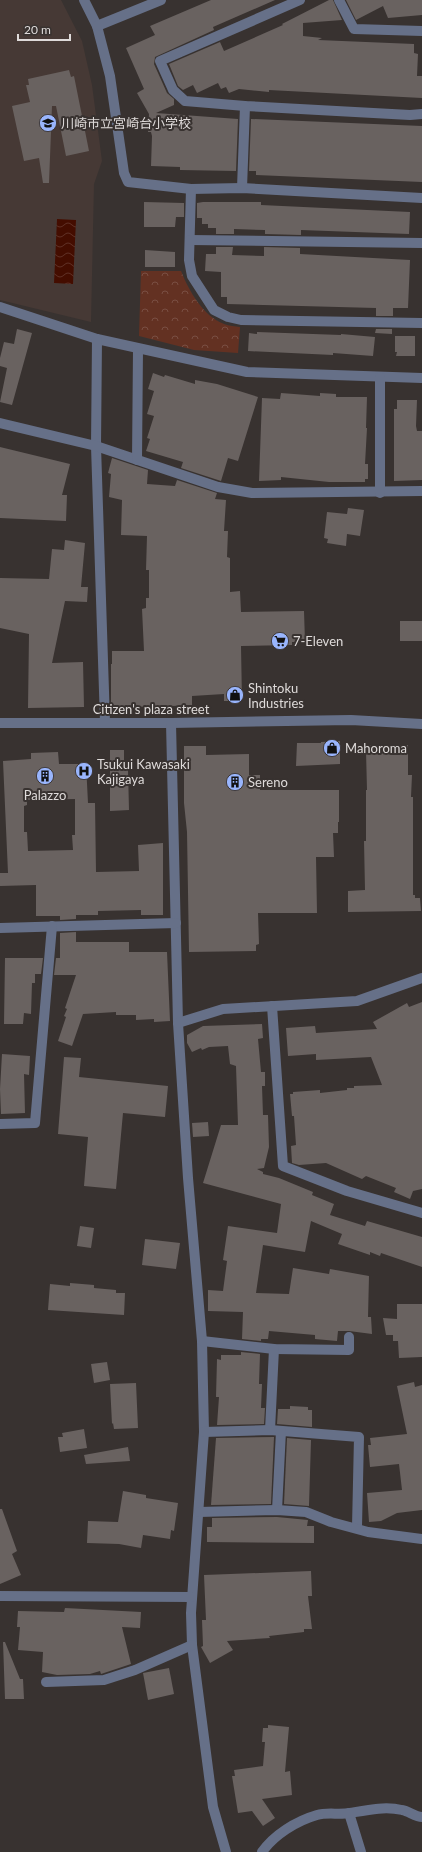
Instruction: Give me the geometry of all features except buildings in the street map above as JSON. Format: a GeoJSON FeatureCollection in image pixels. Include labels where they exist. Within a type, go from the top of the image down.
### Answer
{"type":"FeatureCollection","features":[{"type":"Feature","properties":{"kind":"street"},"geometry":{"type":"LineString","coordinates":[[84,0],[97,26],[110,76],[124,173],[128,182],[190,189],[242,188],[422,198]]}},
{"type":"Feature","properties":{"kind":"street"},"geometry":{"type":"LineString","coordinates":[[97,26],[161,0]]}},
{"type":"Feature","properties":{"kind":"street"},"geometry":{"type":"LineString","coordinates":[[300,0],[160,61],[173,90],[185,101],[245,106],[410,115],[422,114]]}},
{"type":"Feature","properties":{"kind":"street"},"geometry":{"type":"LineString","coordinates":[[339,0],[354,29],[422,31]]}},
{"type":"Feature","properties":{"kind":"street"},"geometry":{"type":"LineString","coordinates":[[242,188],[245,106]]}},
{"type":"Feature","properties":{"kind":"street"},"geometry":{"type":"LineString","coordinates":[[190,189],[189,260],[192,276],[214,310],[228,317],[241,320],[422,323]]}},
{"type":"Feature","properties":{"kind":"street"},"geometry":{"type":"LineString","coordinates":[[190,240],[422,243]]}},
{"type":"Feature","properties":{"kind":"street"},"geometry":{"type":"LineString","coordinates":[[0,308],[97,339],[247,372],[422,378]]}},
{"type":"Feature","properties":{"kind":"street"},"geometry":{"type":"LineString","coordinates":[[97,339],[96,446],[105,722]]}},
{"type":"Feature","properties":{"kind":"street"},"geometry":{"type":"LineString","coordinates":[[137,460],[138,349]]}},
{"type":"Feature","properties":{"kind":"street"},"geometry":{"type":"LineString","coordinates":[[380,377],[380,493]]}},
{"type":"Feature","properties":{"kind":"street"},"geometry":{"type":"LineString","coordinates":[[0,423],[96,446],[218,487],[237,491],[252,493],[380,493],[422,491]]}},
{"type":"Feature","properties":{"kind":"street","name":"Citizen's plaza street"},"geometry":{"type":"LineString","coordinates":[[0,723],[171,723],[351,720],[422,724]]}},
{"type":"Feature","properties":{"kind":"street"},"geometry":{"type":"LineString","coordinates":[[171,723],[178,1023],[188,1178],[202,1341],[204,1432],[191,1613],[192,1645],[213,1807],[226,1852]]}},
{"type":"Feature","properties":{"kind":"street"},"geometry":{"type":"LineString","coordinates":[[0,928],[176,923]]}},
{"type":"Feature","properties":{"kind":"street"},"geometry":{"type":"LineString","coordinates":[[0,1124],[35,1123],[52,926]]}},
{"type":"Feature","properties":{"kind":"street"},"geometry":{"type":"LineString","coordinates":[[178,1023],[223,1009],[357,1001],[422,978]]}},
{"type":"Feature","properties":{"kind":"street"},"geometry":{"type":"LineString","coordinates":[[272,1006],[284,1166],[347,1191],[422,1213]]}},
{"type":"Feature","properties":{"kind":"street"},"geometry":{"type":"LineString","coordinates":[[202,1341],[274,1349],[349,1350],[349,1337]]}},
{"type":"Feature","properties":{"kind":"street"},"geometry":{"type":"LineString","coordinates":[[270,1430],[274,1349]]}},
{"type":"Feature","properties":{"kind":"street"},"geometry":{"type":"LineString","coordinates":[[204,1432],[270,1430],[359,1437],[357,1527]]}},
{"type":"Feature","properties":{"kind":"street"},"geometry":{"type":"LineString","coordinates":[[277,1510],[281,1431]]}},
{"type":"Feature","properties":{"kind":"street"},"geometry":{"type":"LineString","coordinates":[[199,1512],[277,1510],[306,1512],[331,1522],[357,1527],[385,1535],[422,1539]]}},
{"type":"Feature","properties":{"kind":"street"},"geometry":{"type":"LineString","coordinates":[[0,1596],[192,1597]]}},
{"type":"Feature","properties":{"kind":"street"},"geometry":{"type":"LineString","coordinates":[[46,1682],[104,1680],[135,1670],[192,1645]]}},
{"type":"Feature","properties":{"kind":"street"},"geometry":{"type":"LineString","coordinates":[[262,1852],[267,1845],[289,1827],[317,1815],[384,1809],[402,1810],[422,1817]]}},
{"type":"Feature","properties":{"kind":"street"},"geometry":{"type":"LineString","coordinates":[[349,1813],[361,1852]]}},
{"type":"Feature","properties":{"kind":"shaded area","name":"川崎市立宮崎台小学校"},"geometry":{"type":"Polygon","coordinates":[[[0,0],[61,0],[82,41],[92,85],[102,161],[94,184],[91,322],[0,300],[0,0]]]}},
{"type":"Feature","properties":{"kind":"green space"},"geometry":{"type":"Polygon","coordinates":[[[141,271],[181,271],[188,287],[203,309],[216,320],[224,324],[240,327],[238,353],[194,350],[139,336],[141,271]]]}},
{"type":"Feature","properties":{"kind":"water"},"geometry":{"type":"Polygon","coordinates":[[[57,219],[76,220],[73,284],[54,283],[57,219]]]}},
{"type":"Feature","properties":{"kind":"place","name":"川崎市立宮崎台小学校"},"geometry":{"type":"Point","coordinates":[48,123]}},
{"type":"Feature","properties":{"kind":"place","name":"7-Eleven"},"geometry":{"type":"Point","coordinates":[280,641]}},
{"type":"Feature","properties":{"kind":"place","name":"Shintoku Industries"},"geometry":{"type":"Point","coordinates":[235,695]}},
{"type":"Feature","properties":{"kind":"place","name":"Mahoroma"},"geometry":{"type":"Point","coordinates":[332,748]}},
{"type":"Feature","properties":{"kind":"place","name":"Tsukui Kawasaki Kajigaya"},"geometry":{"type":"Point","coordinates":[84,771]}},
{"type":"Feature","properties":{"kind":"place","name":"Palazzo"},"geometry":{"type":"Point","coordinates":[45,776]}},
{"type":"Feature","properties":{"kind":"place","name":"Sereno"},"geometry":{"type":"Point","coordinates":[235,782]}}]}
